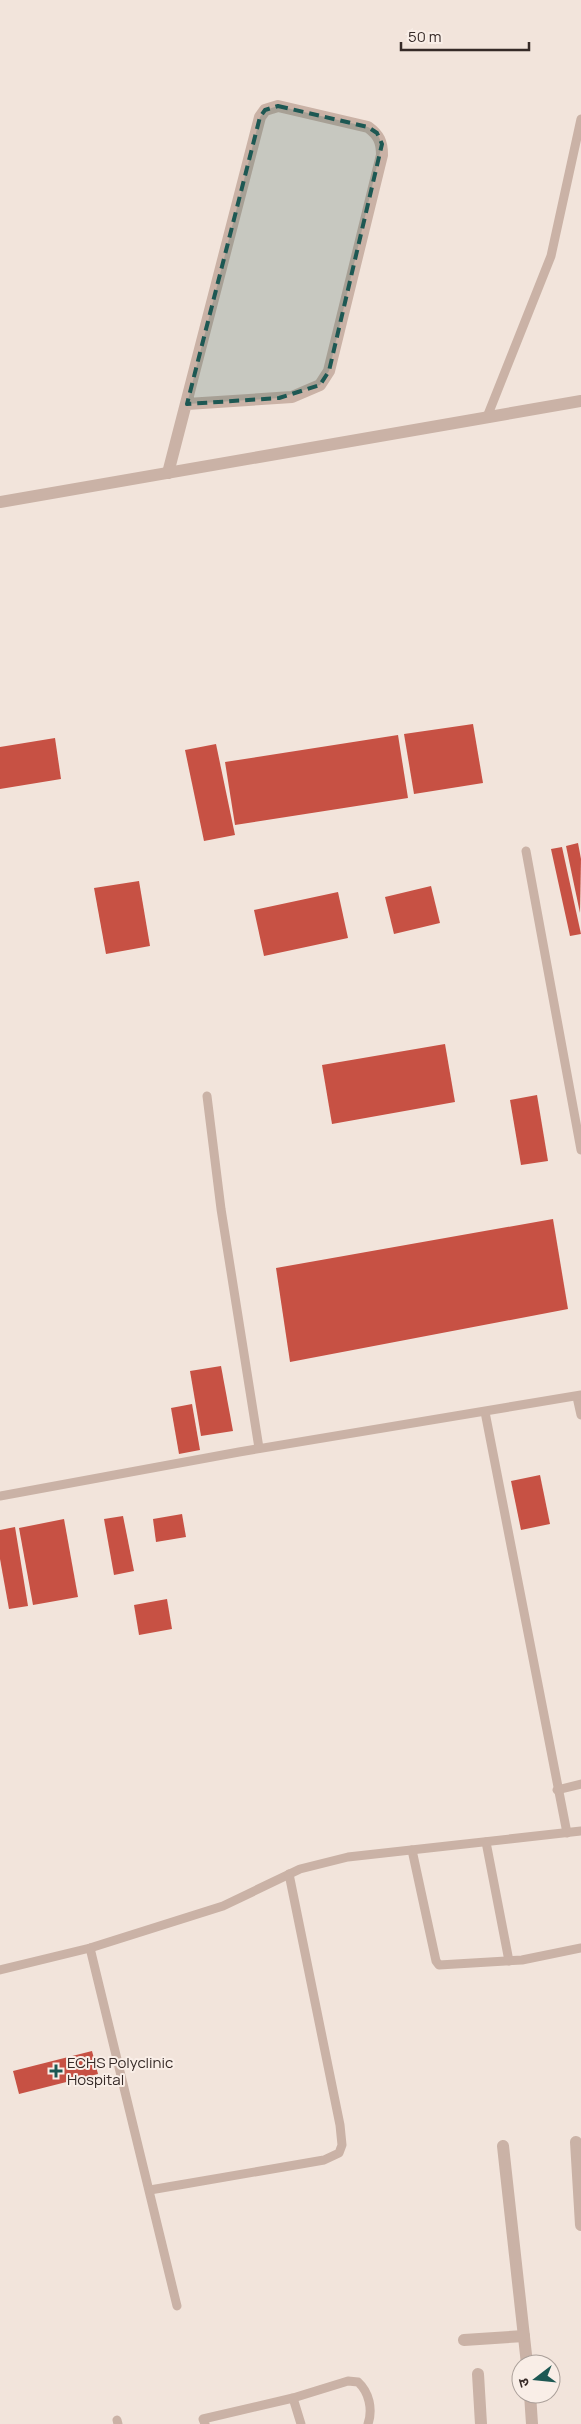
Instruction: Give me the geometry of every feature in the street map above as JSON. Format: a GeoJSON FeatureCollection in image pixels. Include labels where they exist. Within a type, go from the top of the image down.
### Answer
{"type":"FeatureCollection","features":[{"type":"Feature","properties":{"kind":"street"},"geometry":{"type":"LineString","coordinates":[[168,473],[260,117],[265,110],[278,106],[368,128],[377,133],[382,144],[382,155],[329,371],[320,385],[292,397],[187,404]]}},
{"type":"Feature","properties":{"kind":"street"},"geometry":{"type":"LineString","coordinates":[[0,502],[581,401]]}},
{"type":"Feature","properties":{"kind":"street"},"geometry":{"type":"LineString","coordinates":[[576,2142],[581,2225]]}},
{"type":"Feature","properties":{"kind":"street"},"geometry":{"type":"LineString","coordinates":[[503,2146],[526,2354]]}},
{"type":"Feature","properties":{"kind":"street"},"geometry":{"type":"LineString","coordinates":[[464,2340],[524,2336]]}},
{"type":"Feature","properties":{"kind":"street"},"geometry":{"type":"LineString","coordinates":[[478,2374],[481,2424]]}},
{"type":"Feature","properties":{"kind":"street"},"geometry":{"type":"LineString","coordinates":[[531,2404],[532,2424]]}},
{"type":"Feature","properties":{"kind":"lane"},"geometry":{"type":"LineString","coordinates":[[487,417],[551,256],[581,119]]}},
{"type":"Feature","properties":{"kind":"lane"},"geometry":{"type":"LineString","coordinates":[[526,851],[581,1150]]}},
{"type":"Feature","properties":{"kind":"lane"},"geometry":{"type":"LineString","coordinates":[[207,1096],[221,1209],[259,1448]]}},
{"type":"Feature","properties":{"kind":"lane"},"geometry":{"type":"LineString","coordinates":[[0,1496],[259,1448],[579,1396],[581,1415]]}},
{"type":"Feature","properties":{"kind":"lane"},"geometry":{"type":"LineString","coordinates":[[485,1412],[557,1790],[567,1833]]}},
{"type":"Feature","properties":{"kind":"lane"},"geometry":{"type":"LineString","coordinates":[[557,1790],[581,1784]]}},
{"type":"Feature","properties":{"kind":"lane"},"geometry":{"type":"LineString","coordinates":[[0,1970],[90,1948],[223,1906],[289,1874],[319,1863],[348,1857],[581,1831]]}},
{"type":"Feature","properties":{"kind":"lane"},"geometry":{"type":"LineString","coordinates":[[486,1842],[509,1961]]}},
{"type":"Feature","properties":{"kind":"lane"},"geometry":{"type":"LineString","coordinates":[[412,1850],[436,1961],[444,1966],[509,1961],[581,1948]]}},
{"type":"Feature","properties":{"kind":"lane"},"geometry":{"type":"LineString","coordinates":[[150,2190],[324,2160],[339,2153],[342,2145],[340,2125],[289,1874]]}},
{"type":"Feature","properties":{"kind":"lane"},"geometry":{"type":"LineString","coordinates":[[90,1948],[177,2306]]}},
{"type":"Feature","properties":{"kind":"lane"},"geometry":{"type":"LineString","coordinates":[[204,2421],[293,2398],[348,2381],[358,2382],[366,2389],[370,2407],[368,2424]]}},
{"type":"Feature","properties":{"kind":"lane"},"geometry":{"type":"LineString","coordinates":[[293,2398],[301,2424]]}},
{"type":"Feature","properties":{"kind":"highlighted area"},"geometry":{"type":"Polygon","coordinates":[[[278,106],[368,127],[377,133],[382,144],[329,371],[320,385],[279,398],[187,404],[260,117],[265,110],[278,106]]]}},
{"type":"Feature","properties":{"kind":"building"},"geometry":{"type":"Polygon","coordinates":[[[473,724],[483,783],[414,794],[404,734],[473,724]]]}},
{"type":"Feature","properties":{"kind":"building"},"geometry":{"type":"Polygon","coordinates":[[[398,735],[408,798],[235,825],[225,762],[398,735]]]}},
{"type":"Feature","properties":{"kind":"building"},"geometry":{"type":"Polygon","coordinates":[[[55,738],[61,779],[0,789],[0,747],[55,738]]]}},
{"type":"Feature","properties":{"kind":"building"},"geometry":{"type":"Polygon","coordinates":[[[216,744],[235,835],[204,841],[185,750],[216,744]]]}},
{"type":"Feature","properties":{"kind":"building"},"geometry":{"type":"Polygon","coordinates":[[[578,843],[581,859],[580,913],[566,846],[578,843]]]}},
{"type":"Feature","properties":{"kind":"building"},"geometry":{"type":"Polygon","coordinates":[[[562,847],[581,934],[570,936],[551,849],[562,847]]]}},
{"type":"Feature","properties":{"kind":"building"},"geometry":{"type":"Polygon","coordinates":[[[139,881],[150,946],[106,954],[94,888],[139,881]]]}},
{"type":"Feature","properties":{"kind":"building"},"geometry":{"type":"Polygon","coordinates":[[[431,886],[440,923],[394,934],[385,897],[431,886]]]}},
{"type":"Feature","properties":{"kind":"building"},"geometry":{"type":"Polygon","coordinates":[[[338,892],[348,938],[264,956],[254,910],[338,892]]]}},
{"type":"Feature","properties":{"kind":"building"},"geometry":{"type":"Polygon","coordinates":[[[445,1044],[455,1102],[332,1124],[322,1065],[445,1044]]]}},
{"type":"Feature","properties":{"kind":"building"},"geometry":{"type":"Polygon","coordinates":[[[537,1095],[548,1161],[521,1165],[510,1100],[537,1095]]]}},
{"type":"Feature","properties":{"kind":"building"},"geometry":{"type":"Polygon","coordinates":[[[553,1219],[568,1309],[290,1362],[276,1268],[553,1219]]]}},
{"type":"Feature","properties":{"kind":"building"},"geometry":{"type":"Polygon","coordinates":[[[221,1366],[233,1431],[201,1436],[190,1371],[221,1366]]]}},
{"type":"Feature","properties":{"kind":"building"},"geometry":{"type":"Polygon","coordinates":[[[192,1404],[200,1450],[179,1454],[171,1408],[192,1404]]]}},
{"type":"Feature","properties":{"kind":"building"},"geometry":{"type":"Polygon","coordinates":[[[540,1475],[550,1524],[521,1530],[511,1481],[540,1475]]]}},
{"type":"Feature","properties":{"kind":"building"},"geometry":{"type":"Polygon","coordinates":[[[182,1514],[186,1537],[156,1542],[153,1519],[182,1514]]]}},
{"type":"Feature","properties":{"kind":"building"},"geometry":{"type":"Polygon","coordinates":[[[123,1516],[134,1571],[114,1575],[104,1519],[123,1516]]]}},
{"type":"Feature","properties":{"kind":"building"},"geometry":{"type":"Polygon","coordinates":[[[64,1519],[78,1597],[33,1605],[19,1528],[64,1519]]]}},
{"type":"Feature","properties":{"kind":"building"},"geometry":{"type":"Polygon","coordinates":[[[15,1527],[28,1606],[9,1609],[0,1559],[0,1530],[15,1527]]]}},
{"type":"Feature","properties":{"kind":"building"},"geometry":{"type":"Polygon","coordinates":[[[167,1599],[172,1629],[139,1635],[134,1605],[167,1599]]]}},
{"type":"Feature","properties":{"kind":"building"},"geometry":{"type":"Polygon","coordinates":[[[92,2051],[98,2074],[19,2094],[13,2071],[92,2051]]]}},
{"type":"Feature","properties":{"kind":"place","name":"ECHS Polyclinic Hospital"},"geometry":{"type":"Point","coordinates":[56,2071]}}]}
